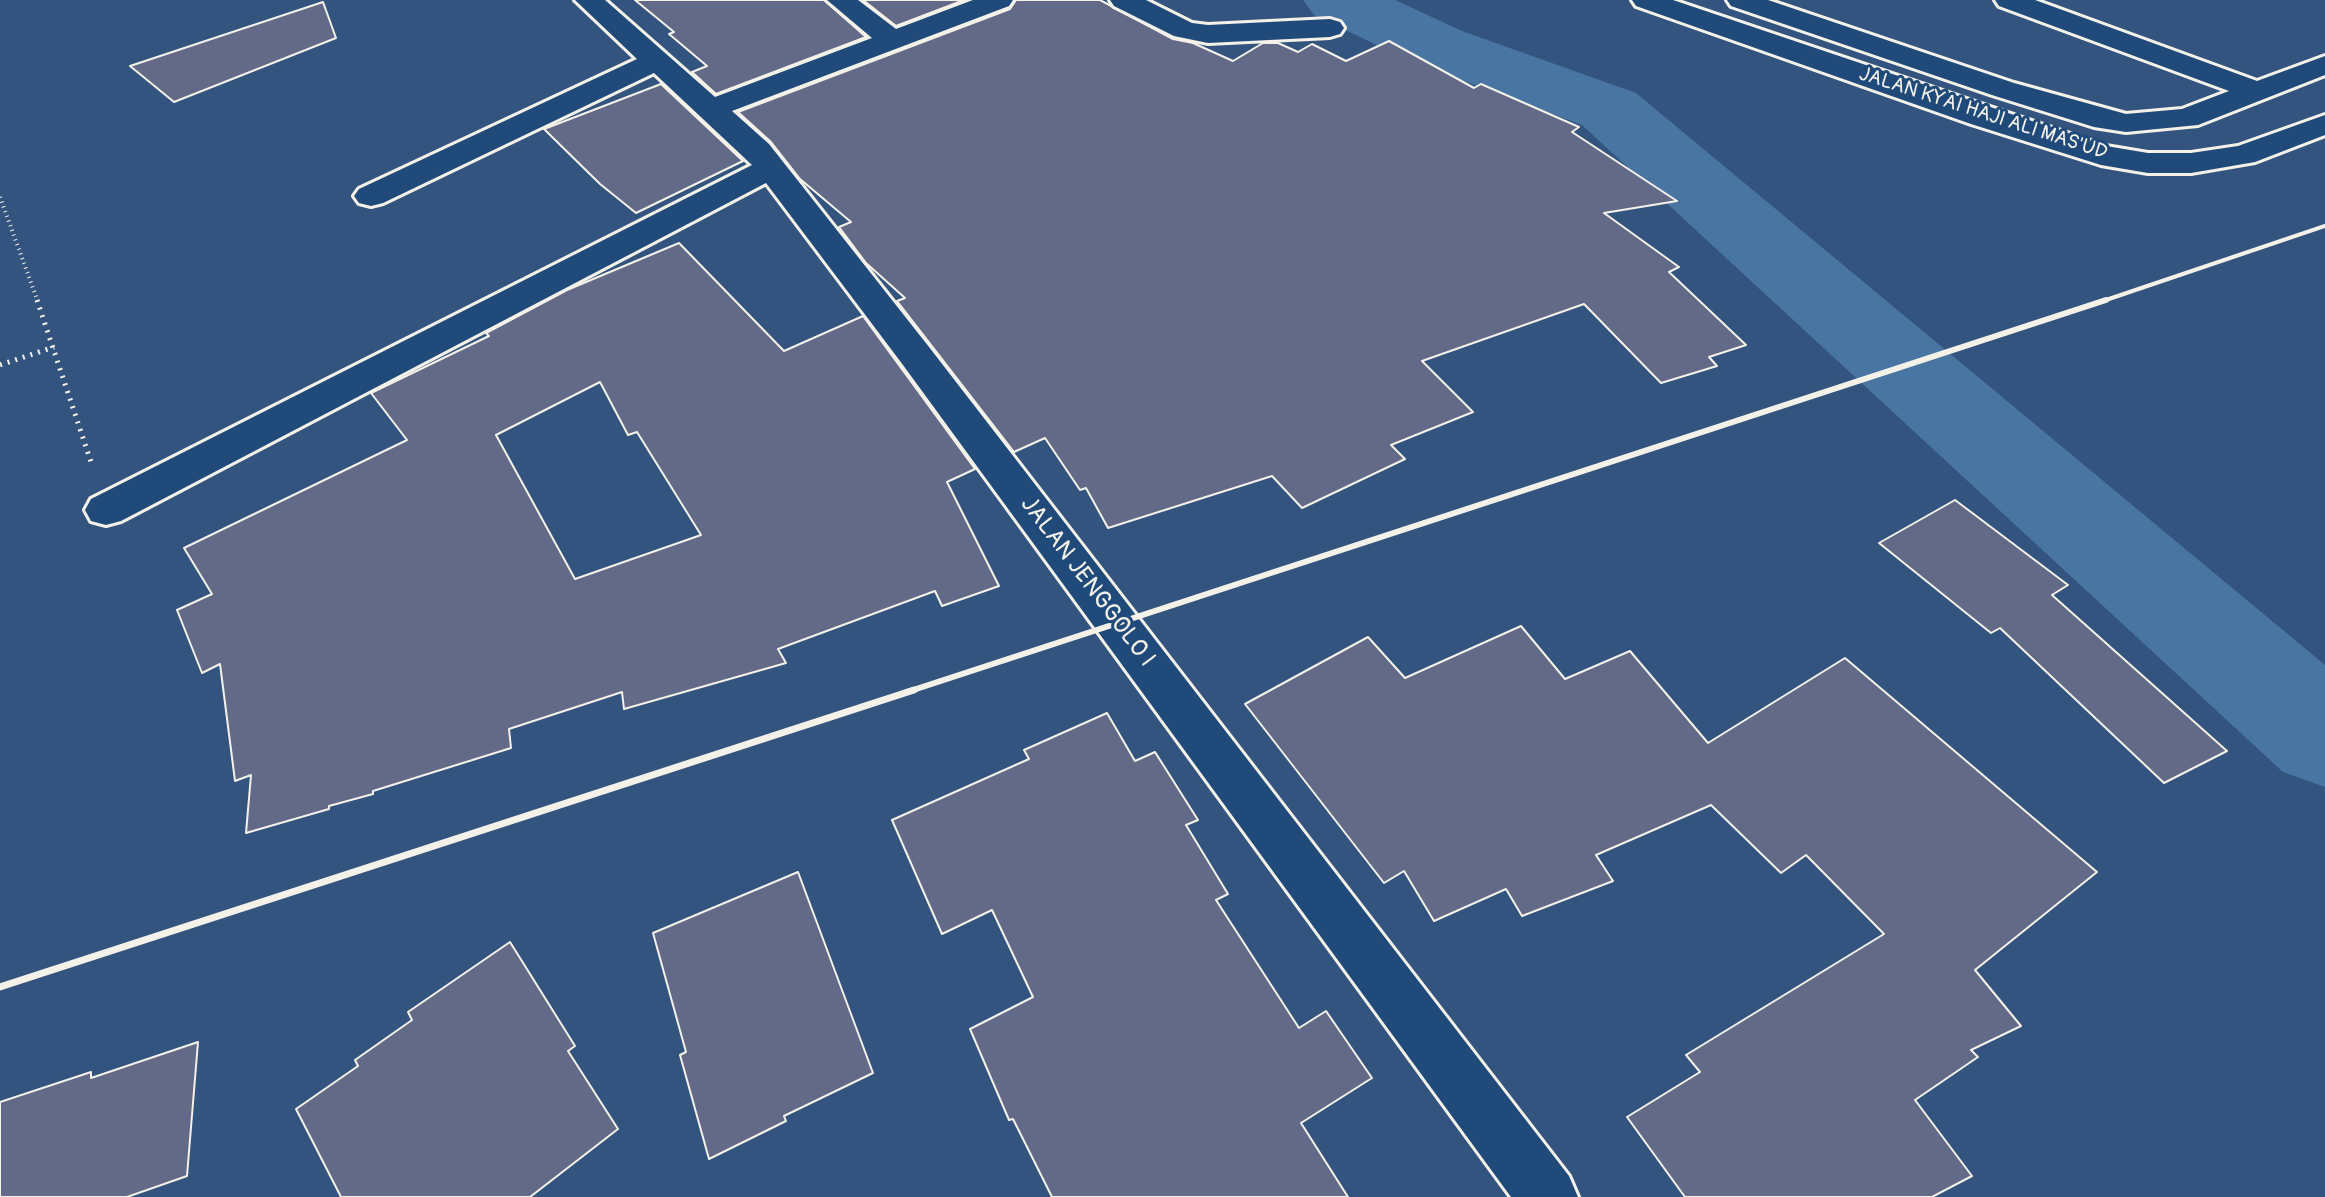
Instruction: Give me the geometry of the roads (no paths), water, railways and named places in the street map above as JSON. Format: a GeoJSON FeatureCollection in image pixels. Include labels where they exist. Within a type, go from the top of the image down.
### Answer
{"type":"FeatureCollection","features":[{"type":"Feature","properties":{"kind":"street","name":"JALAN JENGGOLO I"},"geometry":{"type":"LineString","coordinates":[[589,0],[758,151],[916,356],[1548,1197]]}},
{"type":"Feature","properties":{"kind":"street"},"geometry":{"type":"LineString","coordinates":[[841,0],[891,39]]}},
{"type":"Feature","properties":{"kind":"street"},"geometry":{"type":"LineString","coordinates":[[710,109],[999,0]]}},
{"type":"Feature","properties":{"kind":"street"},"geometry":{"type":"LineString","coordinates":[[1124,0],[1184,30],[1208,34],[1330,28]]}},
{"type":"Feature","properties":{"kind":"street","name":"JALAN KYAI HAJI ALI MAS'UD"},"geometry":{"type":"LineString","coordinates":[[1646,0],[1982,117],[2101,155],[2148,163],[2191,163],[2244,155],[2325,124]]}},
{"type":"Feature","properties":{"kind":"street","name":"JALAN KYAI HAJI ALI MAS'UD"},"geometry":{"type":"LineString","coordinates":[[1741,0],[2105,120],[2148,123],[2187,118],[2325,65]]}},
{"type":"Feature","properties":{"kind":"street"},"geometry":{"type":"LineString","coordinates":[[2009,0],[2259,92]]}},
{"type":"Feature","properties":{"kind":"street"},"geometry":{"type":"LineString","coordinates":[[371,196],[656,61]]}},
{"type":"Feature","properties":{"kind":"street"},"geometry":{"type":"LineString","coordinates":[[106,510],[771,168]]}},
{"type":"Feature","properties":{"kind":"waterway"},"geometry":{"type":"LineString","coordinates":[[1338,0],[1436,46],[1609,109],[2325,736]]}},
{"type":"Feature","properties":{"kind":"railway"},"geometry":{"type":"LineString","coordinates":[[2104,301],[2325,226]]}},
{"type":"Feature","properties":{"kind":"railway"},"geometry":{"type":"LineString","coordinates":[[907,692],[2104,301]]}},
{"type":"Feature","properties":{"kind":"railway"},"geometry":{"type":"LineString","coordinates":[[0,987],[914,690]]}}]}
